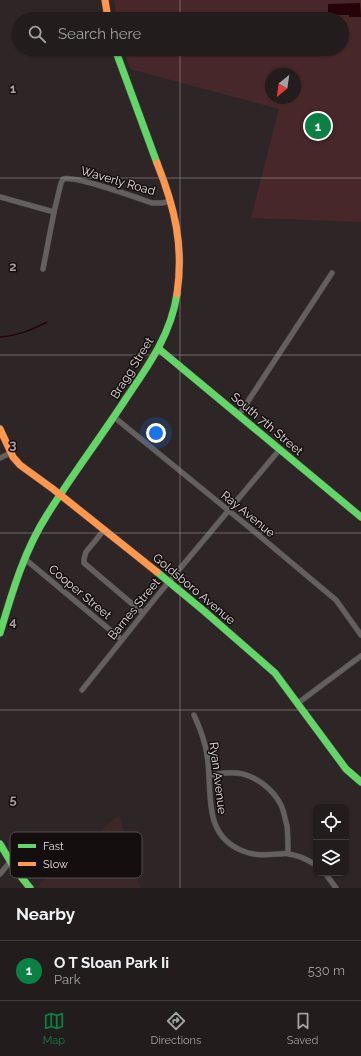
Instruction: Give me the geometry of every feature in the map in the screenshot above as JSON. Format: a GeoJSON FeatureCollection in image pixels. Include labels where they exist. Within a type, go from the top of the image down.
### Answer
{"type":"FeatureCollection","features":[{"type":"Feature","properties":{"kind":"street"},"geometry":{"type":"LineString","coordinates":[[105,0],[107,12]]}},
{"type":"Feature","properties":{"kind":"street","name":"Bragg Street"},"geometry":{"type":"LineString","coordinates":[[0,633],[25,559],[45,518],[151,362],[159,349],[172,317],[180,265],[177,228],[171,201],[118,56]]}},
{"type":"Feature","properties":{"kind":"street","name":"Waverly Road"},"geometry":{"type":"LineString","coordinates":[[54,212],[61,183],[64,179],[69,178],[118,191],[152,203],[171,201]]}},
{"type":"Feature","properties":{"kind":"street"},"geometry":{"type":"LineString","coordinates":[[0,197],[54,212],[43,269]]}},
{"type":"Feature","properties":{"kind":"street"},"geometry":{"type":"LineString","coordinates":[[239,415],[332,273]]}},
{"type":"Feature","properties":{"kind":"street","name":"South 7th Street"},"geometry":{"type":"LineString","coordinates":[[159,349],[361,516]]}},
{"type":"Feature","properties":{"kind":"street","name":"Ray Avenue"},"geometry":{"type":"LineString","coordinates":[[114,417],[336,600],[361,635]]}},
{"type":"Feature","properties":{"kind":"street","name":"Goldsboro Avenue"},"geometry":{"type":"LineString","coordinates":[[0,429],[10,453],[20,465],[169,582],[275,673],[346,769],[361,782]]}},
{"type":"Feature","properties":{"kind":"street","name":"Barnes Street"},"geometry":{"type":"LineString","coordinates":[[82,690],[143,613],[280,449]]}},
{"type":"Feature","properties":{"kind":"street"},"geometry":{"type":"LineString","coordinates":[[0,458],[10,453]]}},
{"type":"Feature","properties":{"kind":"street"},"geometry":{"type":"LineString","coordinates":[[104,530],[86,552],[84,563],[143,613]]}},
{"type":"Feature","properties":{"kind":"street","name":"Cooper Street"},"geometry":{"type":"LineString","coordinates":[[25,559],[122,640]]}},
{"type":"Feature","properties":{"kind":"street"},"geometry":{"type":"LineString","coordinates":[[298,703],[361,656]]}},
{"type":"Feature","properties":{"kind":"street","name":"Ryan Avenue"},"geometry":{"type":"LineString","coordinates":[[194,715],[204,741],[207,755],[211,814],[214,823],[226,841],[240,850],[258,855],[288,854],[313,863]]}},
{"type":"Feature","properties":{"kind":"street"},"geometry":{"type":"LineString","coordinates":[[209,775],[238,773],[254,779],[268,788],[275,795],[281,805],[287,827],[288,854]]}},
{"type":"Feature","properties":{"kind":"street"},"geometry":{"type":"LineString","coordinates":[[0,844],[10,862],[0,874]]}},
{"type":"Feature","properties":{"kind":"street"},"geometry":{"type":"LineString","coordinates":[[327,876],[336,888]]}},
{"type":"Feature","properties":{"kind":"street"},"geometry":{"type":"LineString","coordinates":[[22,878],[30,888]]}},
{"type":"Feature","properties":{"kind":"shaded area"},"geometry":{"type":"Polygon","coordinates":[[[114,0],[361,0],[361,222],[251,218],[279,109],[130,69],[126,56],[349,56],[349,12],[116,12],[114,0]]]}},
{"type":"Feature","properties":{"kind":"shaded area"},"geometry":{"type":"Polygon","coordinates":[[[360,3],[361,17],[349,17],[349,12],[328,12],[328,4],[360,3]]]}},
{"type":"Feature","properties":{"kind":"shaded area"},"geometry":{"type":"Polygon","coordinates":[[[119,815],[124,832],[100,832],[119,815]]]}},
{"type":"Feature","properties":{"kind":"shaded area"},"geometry":{"type":"Polygon","coordinates":[[[47,878],[137,878],[140,887],[40,888],[38,886],[47,878]]]}},
{"type":"Feature","properties":{"kind":"waterway"},"geometry":{"type":"LineString","coordinates":[[0,337],[24,332],[47,322]]}},
{"type":"Feature","properties":{"kind":"traffic: fast"},"geometry":{"type":"LineString","coordinates":[[118,56],[157,163]]}},
{"type":"Feature","properties":{"kind":"traffic: fast"},"geometry":{"type":"LineString","coordinates":[[0,633],[19,572],[39,529],[66,485],[151,361],[170,322],[177,294]]}},
{"type":"Feature","properties":{"kind":"traffic: fast"},"geometry":{"type":"LineString","coordinates":[[159,349],[361,517]]}},
{"type":"Feature","properties":{"kind":"traffic: fast"},"geometry":{"type":"LineString","coordinates":[[157,572],[275,673],[346,769],[361,782]]}},
{"type":"Feature","properties":{"kind":"traffic: fast"},"geometry":{"type":"LineString","coordinates":[[0,844],[10,861]]}},
{"type":"Feature","properties":{"kind":"traffic: fast"},"geometry":{"type":"LineString","coordinates":[[22,878],[30,888]]}},
{"type":"Feature","properties":{"kind":"traffic: slow"},"geometry":{"type":"LineString","coordinates":[[105,0],[107,12]]}},
{"type":"Feature","properties":{"kind":"traffic: slow"},"geometry":{"type":"LineString","coordinates":[[157,163],[169,196],[176,227],[179,260],[177,294]]}},
{"type":"Feature","properties":{"kind":"traffic: slow"},"geometry":{"type":"LineString","coordinates":[[0,429],[13,457],[20,465],[53,489],[157,572]]}},
{"type":"Feature","properties":{"kind":"place","name":"O T Sloan Park Ii"},"geometry":{"type":"Point","coordinates":[318,126]}}]}
